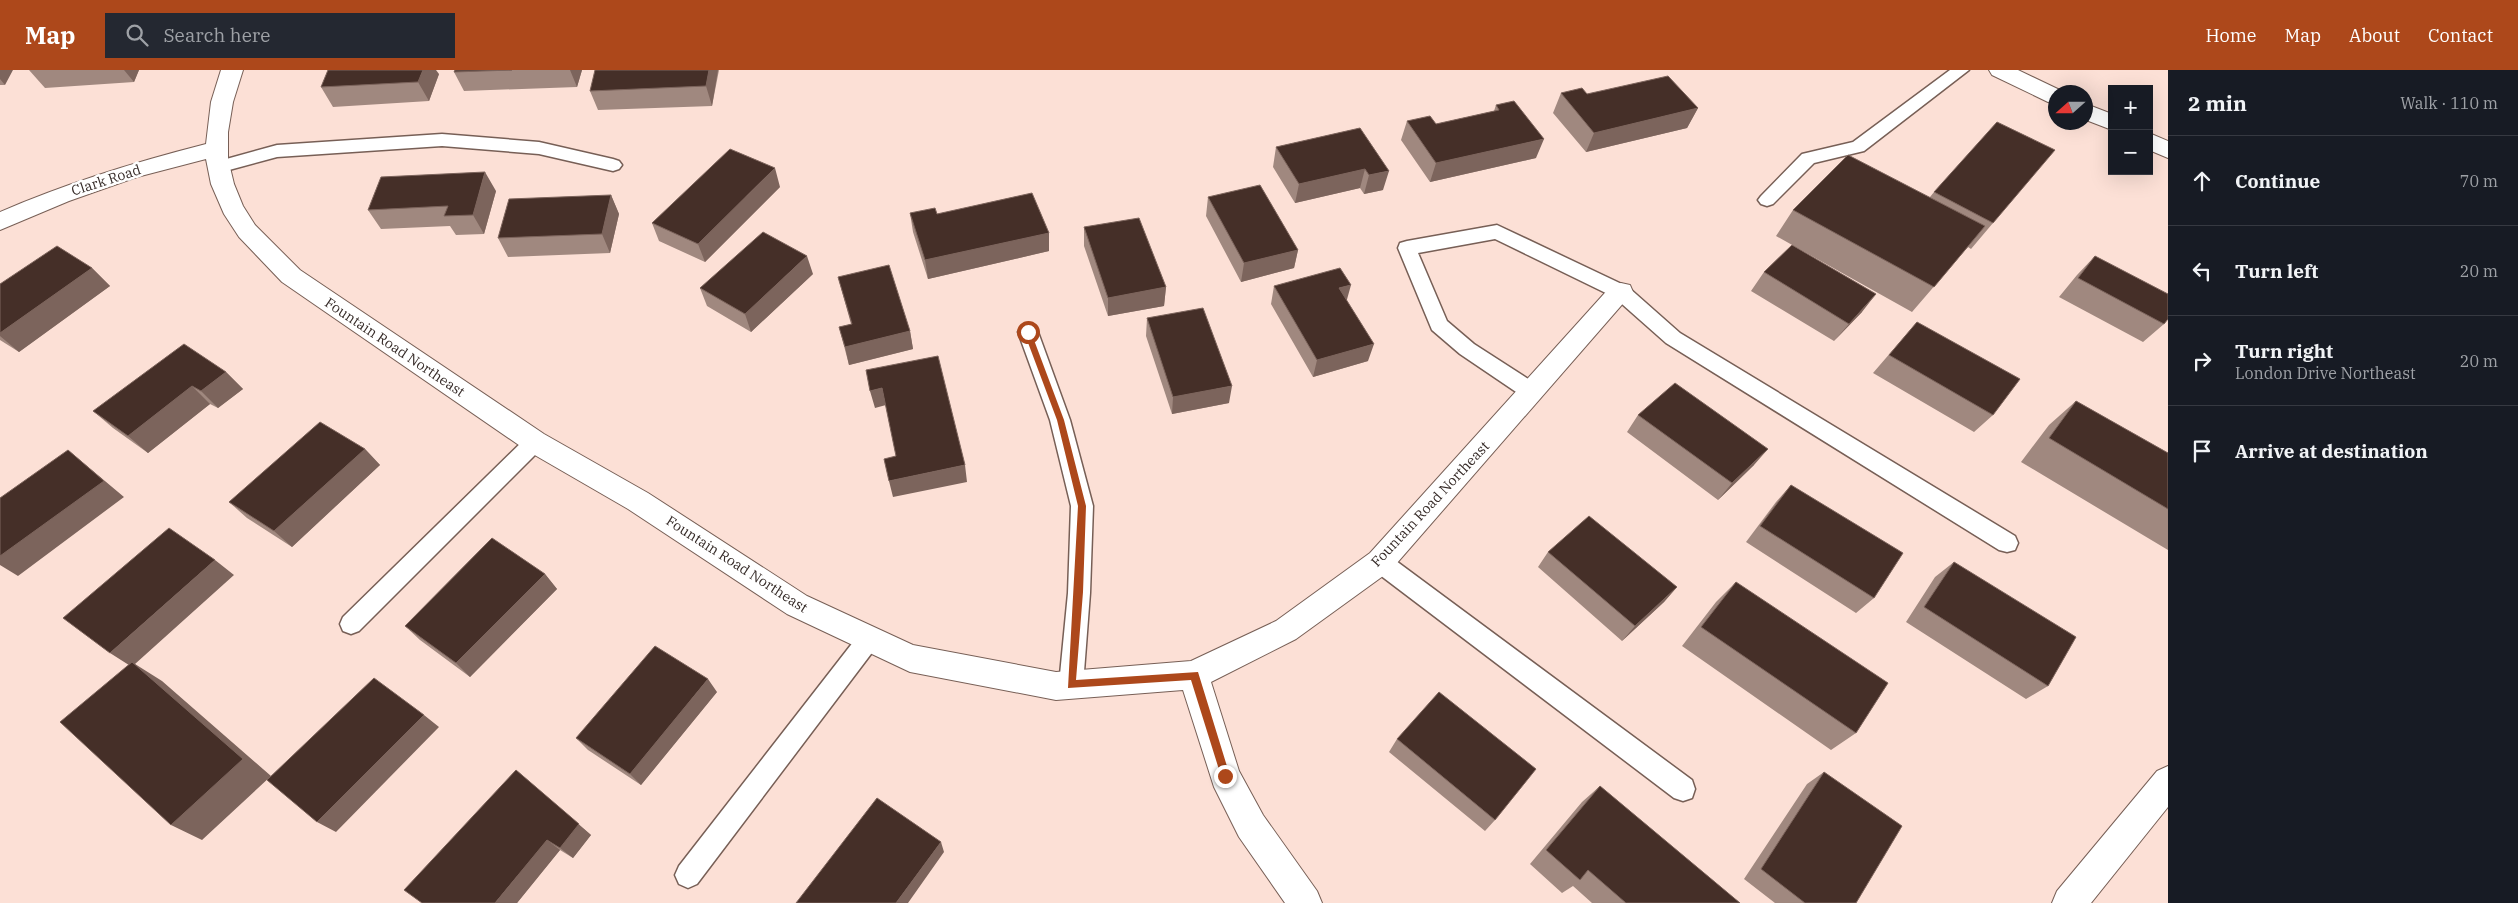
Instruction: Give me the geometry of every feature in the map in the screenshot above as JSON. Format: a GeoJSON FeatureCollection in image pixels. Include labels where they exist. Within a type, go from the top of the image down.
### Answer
{"type":"FeatureCollection","features":[{"type":"Feature","properties":{"kind":"street","name":"Fountain Road Northeast"},"geometry":{"type":"LineString","coordinates":[[232,70],[218,111],[216,158],[234,213],[260,250],[291,276],[535,442],[638,501],[797,606],[910,658],[1056,686],[1194,675],[1286,630],[1380,562],[1621,292]]}},
{"type":"Feature","properties":{"kind":"street"},"geometry":{"type":"LineString","coordinates":[[2000,70],[2048,92]]}},
{"type":"Feature","properties":{"kind":"street"},"geometry":{"type":"LineString","coordinates":[[2093,114],[2108,121]]}},
{"type":"Feature","properties":{"kind":"street"},"geometry":{"type":"LineString","coordinates":[[2153,143],[2168,150]]}},
{"type":"Feature","properties":{"kind":"street","name":"Clark Road"},"geometry":{"type":"LineString","coordinates":[[0,222],[69,192],[131,171],[216,158]]}},
{"type":"Feature","properties":{"kind":"street"},"geometry":{"type":"LineString","coordinates":[[1194,675],[1225,776],[1251,826],[1305,903]]}},
{"type":"Feature","properties":{"kind":"street"},"geometry":{"type":"LineString","coordinates":[[2070,903],[2168,782]]}},
{"type":"Feature","properties":{"kind":"lane"},"geometry":{"type":"LineString","coordinates":[[1767,200],[1808,158],[1858,147],[1961,70]]}},
{"type":"Feature","properties":{"kind":"lane"},"geometry":{"type":"LineString","coordinates":[[216,158],[277,151],[442,140],[539,148],[613,165]]}},
{"type":"Feature","properties":{"kind":"lane"},"geometry":{"type":"LineString","coordinates":[[1532,392],[1467,349],[1439,325],[1407,248],[1497,232],[1621,292],[1673,338],[2007,543]]}},
{"type":"Feature","properties":{"kind":"lane"},"geometry":{"type":"LineString","coordinates":[[1028,332],[1060,420],[1082,506],[1079,592],[1071,685]]}},
{"type":"Feature","properties":{"kind":"lane"},"geometry":{"type":"LineString","coordinates":[[351,624],[535,442]]}},
{"type":"Feature","properties":{"kind":"lane"},"geometry":{"type":"LineString","coordinates":[[1380,562],[1683,789]]}},
{"type":"Feature","properties":{"kind":"lane"},"geometry":{"type":"LineString","coordinates":[[688,875],[869,639]]}},
{"type":"Feature","properties":{"kind":"building"},"geometry":{"type":"Polygon","coordinates":[[[328,70],[423,70],[418,82],[321,87],[328,70]]]}},
{"type":"Feature","properties":{"kind":"building"},"geometry":{"type":"Polygon","coordinates":[[[455,70],[512,70],[454,72],[455,70]]]}},
{"type":"Feature","properties":{"kind":"building"},"geometry":{"type":"Polygon","coordinates":[[[595,70],[709,70],[706,86],[590,91],[595,70]]]}},
{"type":"Feature","properties":{"kind":"building"},"geometry":{"type":"Polygon","coordinates":[[[1668,76],[1698,108],[1594,133],[1561,93],[1582,88],[1587,94],[1668,76]]]}},
{"type":"Feature","properties":{"kind":"building"},"geometry":{"type":"Polygon","coordinates":[[[1514,101],[1544,139],[1436,163],[1407,121],[1430,116],[1436,124],[1499,110],[1496,105],[1514,101]]]}},
{"type":"Feature","properties":{"kind":"building"},"geometry":{"type":"Polygon","coordinates":[[[1997,122],[2055,150],[1993,223],[1934,192],[1997,122]]]}},
{"type":"Feature","properties":{"kind":"building"},"geometry":{"type":"Polygon","coordinates":[[[1360,128],[1389,171],[1369,175],[1365,169],[1299,184],[1276,147],[1360,128]]]}},
{"type":"Feature","properties":{"kind":"building"},"geometry":{"type":"Polygon","coordinates":[[[730,149],[775,168],[698,244],[652,223],[730,149]]]}},
{"type":"Feature","properties":{"kind":"building"},"geometry":{"type":"Polygon","coordinates":[[[1848,155],[1985,226],[1934,287],[1793,210],[1848,155]]]}},
{"type":"Feature","properties":{"kind":"building"},"geometry":{"type":"Polygon","coordinates":[[[485,172],[473,215],[444,216],[448,206],[368,210],[381,177],[485,172]]]}},
{"type":"Feature","properties":{"kind":"building"},"geometry":{"type":"Polygon","coordinates":[[[1260,185],[1298,250],[1244,263],[1208,197],[1260,185]]]}},
{"type":"Feature","properties":{"kind":"building"},"geometry":{"type":"Polygon","coordinates":[[[1032,193],[1049,233],[925,260],[910,213],[935,208],[937,214],[1032,193]]]}},
{"type":"Feature","properties":{"kind":"building"},"geometry":{"type":"Polygon","coordinates":[[[611,195],[602,234],[498,238],[509,199],[611,195]]]}},
{"type":"Feature","properties":{"kind":"building"},"geometry":{"type":"Polygon","coordinates":[[[1139,218],[1166,287],[1108,298],[1084,227],[1139,218]]]}},
{"type":"Feature","properties":{"kind":"building"},"geometry":{"type":"Polygon","coordinates":[[[763,232],[807,256],[745,314],[700,288],[763,232]]]}},
{"type":"Feature","properties":{"kind":"building"},"geometry":{"type":"Polygon","coordinates":[[[1792,245],[1876,294],[1849,324],[1764,272],[1792,245]]]}},
{"type":"Feature","properties":{"kind":"building"},"geometry":{"type":"Polygon","coordinates":[[[57,246],[92,268],[0,333],[0,284],[57,246]]]}},
{"type":"Feature","properties":{"kind":"building"},"geometry":{"type":"Polygon","coordinates":[[[2095,256],[2168,294],[2168,319],[2164,324],[2078,278],[2095,256]]]}},
{"type":"Feature","properties":{"kind":"building"},"geometry":{"type":"Polygon","coordinates":[[[889,265],[910,331],[845,347],[839,327],[852,324],[838,277],[889,265]]]}},
{"type":"Feature","properties":{"kind":"building"},"geometry":{"type":"Polygon","coordinates":[[[1340,268],[1351,285],[1339,288],[1374,344],[1317,360],[1274,286],[1340,268]]]}},
{"type":"Feature","properties":{"kind":"building"},"geometry":{"type":"Polygon","coordinates":[[[1203,308],[1232,386],[1173,397],[1147,318],[1203,308]]]}},
{"type":"Feature","properties":{"kind":"building"},"geometry":{"type":"Polygon","coordinates":[[[1917,322],[2020,379],[1993,415],[1889,355],[1917,322]]]}},
{"type":"Feature","properties":{"kind":"building"},"geometry":{"type":"Polygon","coordinates":[[[184,344],[226,372],[201,391],[192,386],[128,436],[93,411],[184,344]]]}},
{"type":"Feature","properties":{"kind":"building"},"geometry":{"type":"Polygon","coordinates":[[[938,356],[965,465],[889,481],[884,459],[896,456],[882,388],[870,391],[866,370],[938,356]]]}},
{"type":"Feature","properties":{"kind":"building"},"geometry":{"type":"Polygon","coordinates":[[[1675,383],[1768,449],[1732,483],[1638,415],[1675,383]]]}},
{"type":"Feature","properties":{"kind":"building"},"geometry":{"type":"Polygon","coordinates":[[[2076,401],[2168,453],[2168,509],[2049,438],[2076,401]]]}},
{"type":"Feature","properties":{"kind":"building"},"geometry":{"type":"Polygon","coordinates":[[[320,422],[365,449],[274,531],[229,502],[320,422]]]}},
{"type":"Feature","properties":{"kind":"building"},"geometry":{"type":"Polygon","coordinates":[[[68,450],[104,481],[0,556],[0,498],[68,450]]]}},
{"type":"Feature","properties":{"kind":"building"},"geometry":{"type":"Polygon","coordinates":[[[1791,485],[1903,553],[1874,598],[1760,526],[1791,485]]]}},
{"type":"Feature","properties":{"kind":"building"},"geometry":{"type":"Polygon","coordinates":[[[1589,516],[1677,587],[1635,626],[1548,552],[1589,516]]]}},
{"type":"Feature","properties":{"kind":"building"},"geometry":{"type":"Polygon","coordinates":[[[169,528],[215,560],[110,653],[63,618],[169,528]]]}},
{"type":"Feature","properties":{"kind":"building"},"geometry":{"type":"Polygon","coordinates":[[[492,538],[545,574],[456,663],[405,626],[492,538]]]}},
{"type":"Feature","properties":{"kind":"building"},"geometry":{"type":"Polygon","coordinates":[[[1954,562],[2076,637],[2048,686],[1924,607],[1954,562]]]}},
{"type":"Feature","properties":{"kind":"building"},"geometry":{"type":"Polygon","coordinates":[[[1736,582],[1888,683],[1856,733],[1701,627],[1736,582]]]}},
{"type":"Feature","properties":{"kind":"building"},"geometry":{"type":"Polygon","coordinates":[[[655,646],[708,679],[630,774],[576,738],[655,646]]]}},
{"type":"Feature","properties":{"kind":"building"},"geometry":{"type":"Polygon","coordinates":[[[132,662],[243,759],[171,825],[60,722],[132,662]]]}},
{"type":"Feature","properties":{"kind":"building"},"geometry":{"type":"Polygon","coordinates":[[[374,678],[424,715],[317,822],[267,780],[374,678]]]}},
{"type":"Feature","properties":{"kind":"building"},"geometry":{"type":"Polygon","coordinates":[[[1439,692],[1536,769],[1495,820],[1397,739],[1439,692]]]}},
{"type":"Feature","properties":{"kind":"building"},"geometry":{"type":"Polygon","coordinates":[[[516,770],[579,824],[560,848],[547,840],[495,903],[422,903],[404,890],[516,770]]]}},
{"type":"Feature","properties":{"kind":"building"},"geometry":{"type":"Polygon","coordinates":[[[1824,772],[1902,826],[1856,903],[1805,903],[1761,869],[1824,772]]]}},
{"type":"Feature","properties":{"kind":"building"},"geometry":{"type":"Polygon","coordinates":[[[1600,786],[1740,903],[1626,903],[1588,870],[1580,880],[1546,850],[1600,786]]]}},
{"type":"Feature","properties":{"kind":"building"},"geometry":{"type":"Polygon","coordinates":[[[877,798],[941,842],[896,903],[796,903],[877,798]]]}},
{"type":"Feature","properties":{"kind":"route"},"geometry":{"type":"LineString","coordinates":[[1028,332],[1060,420],[1082,506],[1079,592],[1071,685],[1194,675],[1225,776]]}}]}
